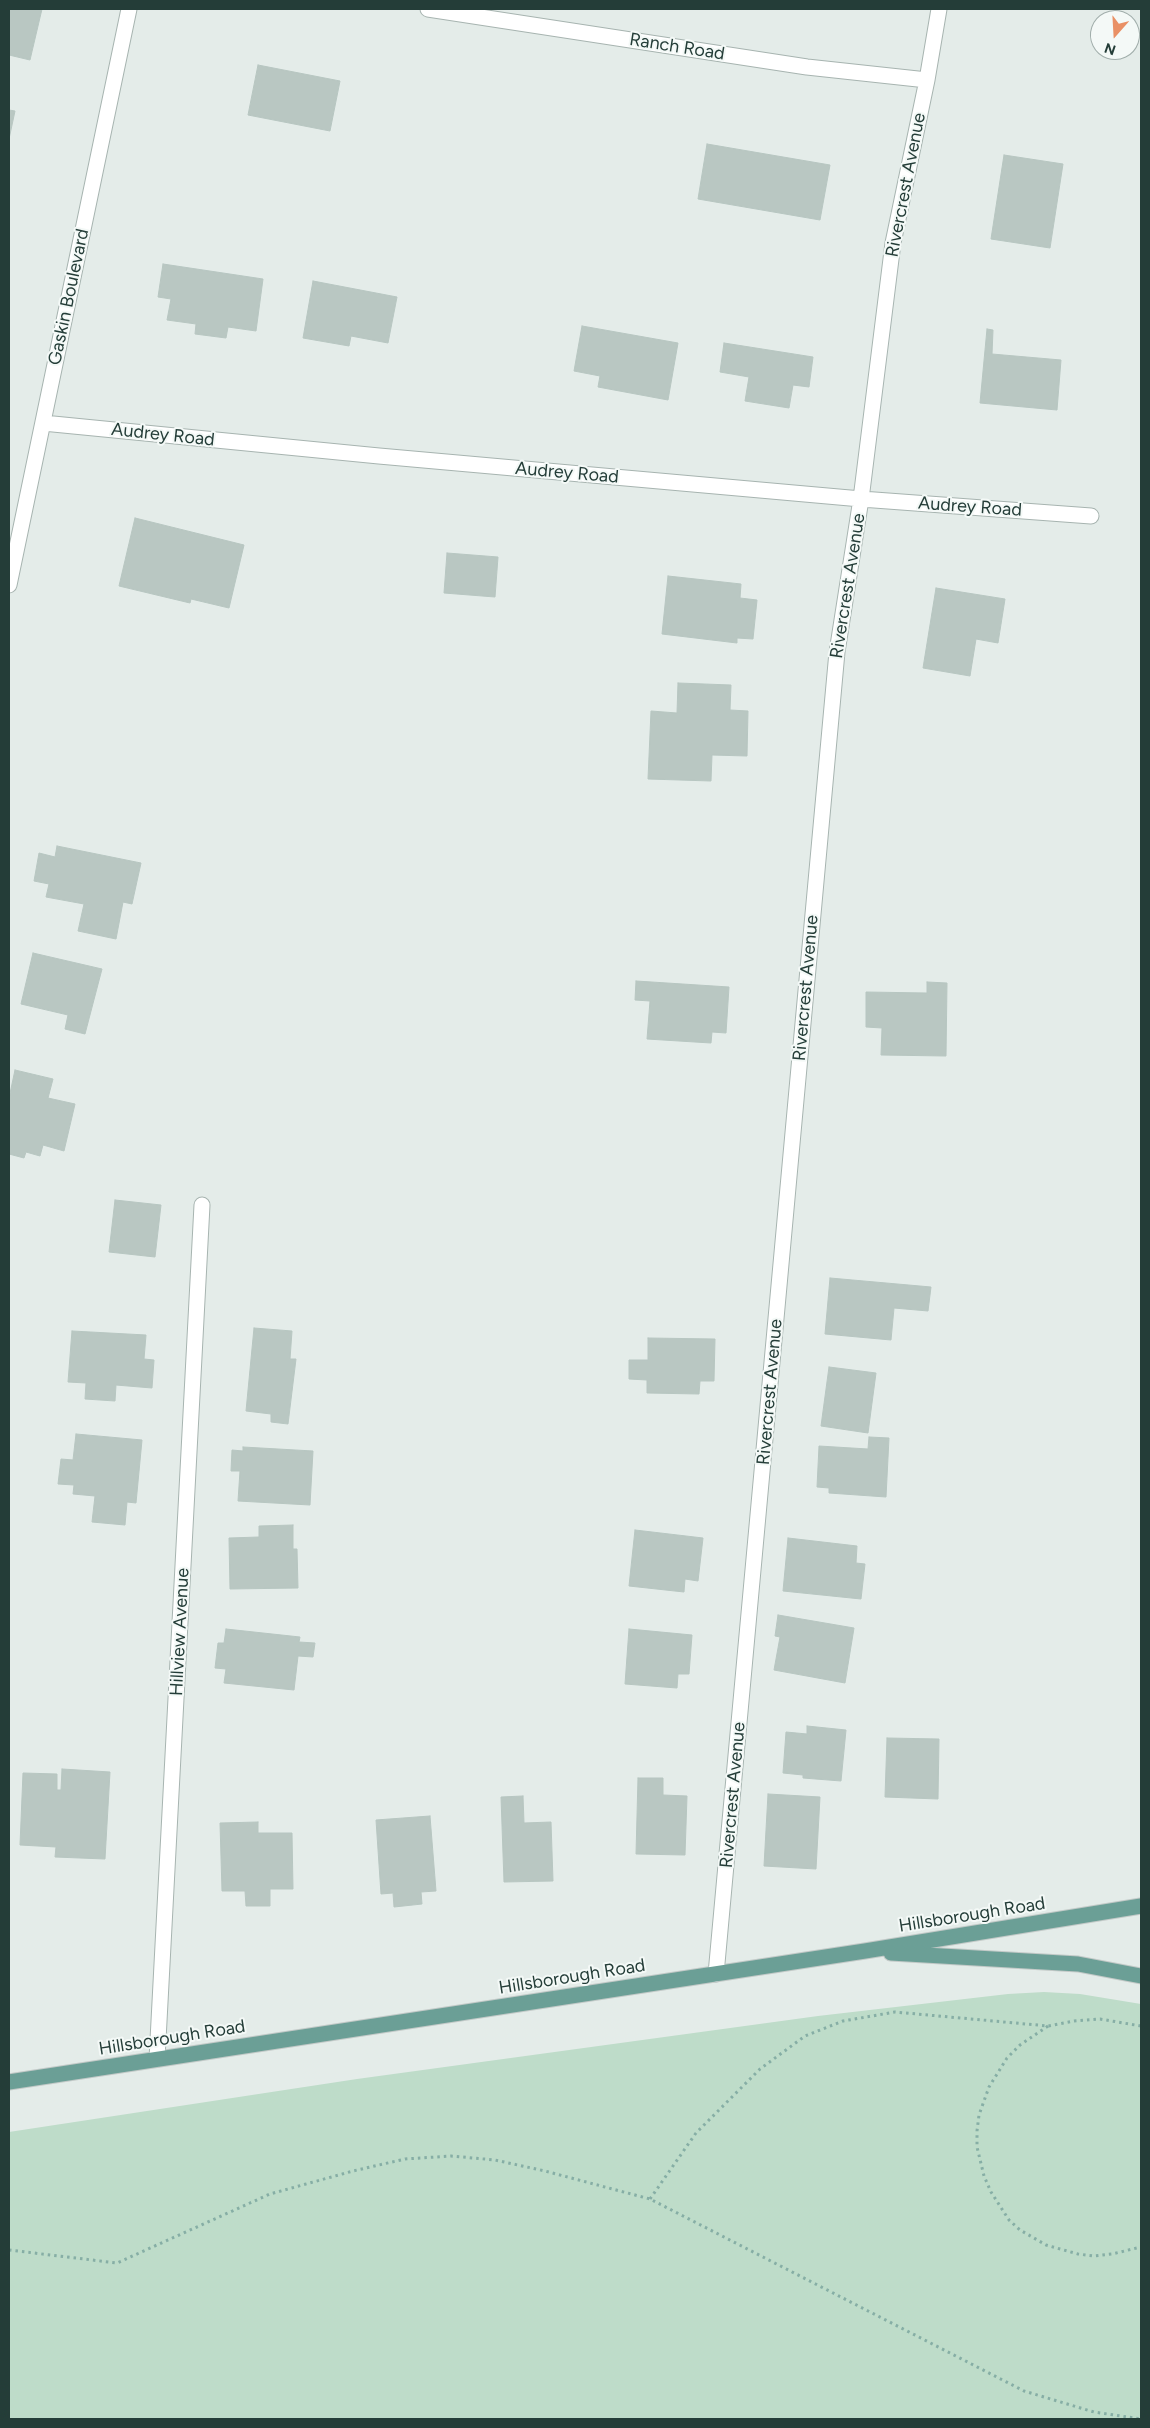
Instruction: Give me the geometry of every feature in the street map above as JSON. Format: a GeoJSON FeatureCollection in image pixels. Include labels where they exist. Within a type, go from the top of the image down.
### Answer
{"type":"FeatureCollection","features":[{"type":"Feature","properties":{"kind":"main road","name":"Hillsborough Road"},"geometry":{"type":"LineString","coordinates":[[9,2082],[865,1951],[1141,1906]]}},
{"type":"Feature","properties":{"kind":"main road"},"geometry":{"type":"LineString","coordinates":[[865,1951],[1078,1964],[1141,1976]]}},
{"type":"Feature","properties":{"kind":"street","name":"Gaskin Boulevard"},"geometry":{"type":"LineString","coordinates":[[9,584],[129,9]]}},
{"type":"Feature","properties":{"kind":"street","name":"Ranch Road"},"geometry":{"type":"LineString","coordinates":[[428,9],[807,67],[927,80]]}},
{"type":"Feature","properties":{"kind":"street","name":"Rivercrest Avenue"},"geometry":{"type":"LineString","coordinates":[[716,1974],[837,652],[861,499],[894,243],[927,80],[939,9]]}},
{"type":"Feature","properties":{"kind":"street","name":"Audrey Road"},"geometry":{"type":"LineString","coordinates":[[43,423],[379,456],[861,499],[1091,516]]}},
{"type":"Feature","properties":{"kind":"street","name":"Hillview Avenue"},"geometry":{"type":"LineString","coordinates":[[157,2059],[202,1205]]}},
{"type":"Feature","properties":{"kind":"path"},"geometry":{"type":"LineString","coordinates":[[650,2200],[696,2133],[760,2069],[805,2036],[843,2021],[895,2012],[1048,2026],[1100,2019],[1141,2026]]}},
{"type":"Feature","properties":{"kind":"path"},"geometry":{"type":"LineString","coordinates":[[1048,2026],[1020,2045],[1007,2058],[989,2087],[979,2116],[977,2131],[977,2148],[984,2176],[991,2192],[1009,2220],[1020,2230],[1046,2245],[1078,2254],[1094,2256],[1141,2247]]}},
{"type":"Feature","properties":{"kind":"path"},"geometry":{"type":"LineString","coordinates":[[9,2250],[117,2264],[270,2194],[353,2170],[405,2159],[451,2156],[495,2160],[545,2171],[650,2200],[1024,2390],[1094,2412],[1141,2419]]}},
{"type":"Feature","properties":{"kind":"green space"},"geometry":{"type":"Polygon","coordinates":[[[1044,1992],[1080,1994],[1141,2004],[1141,2419],[9,2419],[9,2132],[357,2079],[818,2016],[1008,1994],[1044,1992]]]}},
{"type":"Feature","properties":{"kind":"building"},"geometry":{"type":"Polygon","coordinates":[[[9,9],[42,9],[30,60],[9,55],[9,9]]]}},
{"type":"Feature","properties":{"kind":"building"},"geometry":{"type":"Polygon","coordinates":[[[258,65],[340,81],[330,131],[248,115],[258,65]]]}},
{"type":"Feature","properties":{"kind":"building"},"geometry":{"type":"Polygon","coordinates":[[[9,110],[15,111],[9,139],[9,110]]]}},
{"type":"Feature","properties":{"kind":"building"},"geometry":{"type":"Polygon","coordinates":[[[707,144],[830,165],[820,220],[698,199],[707,144]]]}},
{"type":"Feature","properties":{"kind":"building"},"geometry":{"type":"Polygon","coordinates":[[[1004,155],[1063,164],[1050,248],[991,239],[1004,155]]]}},
{"type":"Feature","properties":{"kind":"building"},"geometry":{"type":"Polygon","coordinates":[[[163,264],[263,279],[256,331],[228,327],[226,338],[195,334],[196,324],[167,320],[171,299],[158,297],[163,264]]]}},
{"type":"Feature","properties":{"kind":"building"},"geometry":{"type":"Polygon","coordinates":[[[313,281],[397,297],[388,343],[351,336],[349,346],[303,338],[313,281]]]}},
{"type":"Feature","properties":{"kind":"building"},"geometry":{"type":"Polygon","coordinates":[[[582,326],[678,343],[668,400],[598,387],[600,376],[574,371],[582,326]]]}},
{"type":"Feature","properties":{"kind":"building"},"geometry":{"type":"Polygon","coordinates":[[[987,329],[993,330],[992,354],[1061,360],[1057,410],[980,403],[987,329]]]}},
{"type":"Feature","properties":{"kind":"building"},"geometry":{"type":"Polygon","coordinates":[[[724,343],[813,357],[809,387],[793,385],[789,408],[745,401],[749,377],[720,372],[724,343]]]}},
{"type":"Feature","properties":{"kind":"building"},"geometry":{"type":"Polygon","coordinates":[[[135,518],[244,545],[229,608],[191,599],[190,603],[119,586],[135,518]]]}},
{"type":"Feature","properties":{"kind":"building"},"geometry":{"type":"Polygon","coordinates":[[[447,553],[498,557],[495,597],[444,593],[447,553]]]}},
{"type":"Feature","properties":{"kind":"building"},"geometry":{"type":"Polygon","coordinates":[[[668,576],[741,584],[740,598],[757,600],[753,639],[737,638],[737,643],[662,634],[668,576]]]}},
{"type":"Feature","properties":{"kind":"building"},"geometry":{"type":"Polygon","coordinates":[[[936,588],[1005,599],[998,643],[976,639],[970,676],[923,668],[936,588]]]}},
{"type":"Feature","properties":{"kind":"building"},"geometry":{"type":"Polygon","coordinates":[[[678,683],[731,685],[730,710],[748,711],[747,756],[712,755],[711,781],[648,779],[651,711],[677,713],[678,683]]]}},
{"type":"Feature","properties":{"kind":"building"},"geometry":{"type":"Polygon","coordinates":[[[57,846],[141,863],[132,904],[123,902],[116,939],[78,931],[84,904],[46,897],[49,884],[34,881],[39,853],[55,857],[57,846]]]}},
{"type":"Feature","properties":{"kind":"building"},"geometry":{"type":"Polygon","coordinates":[[[33,953],[102,969],[85,1034],[65,1029],[68,1015],[21,1004],[33,953]]]}},
{"type":"Feature","properties":{"kind":"building"},"geometry":{"type":"Polygon","coordinates":[[[636,981],[729,987],[726,1033],[712,1032],[711,1043],[647,1039],[650,1001],[635,1000],[636,981]]]}},
{"type":"Feature","properties":{"kind":"building"},"geometry":{"type":"Polygon","coordinates":[[[927,982],[947,983],[946,1056],[881,1055],[882,1028],[866,1027],[866,992],[927,993],[927,982]]]}},
{"type":"Feature","properties":{"kind":"building"},"geometry":{"type":"Polygon","coordinates":[[[15,1070],[53,1079],[48,1098],[75,1104],[64,1151],[43,1145],[40,1156],[26,1152],[24,1158],[9,1154],[9,1098],[15,1070]]]}},
{"type":"Feature","properties":{"kind":"building"},"geometry":{"type":"Polygon","coordinates":[[[115,1200],[161,1205],[155,1257],[109,1252],[115,1200]]]}},
{"type":"Feature","properties":{"kind":"building"},"geometry":{"type":"Polygon","coordinates":[[[830,1278],[931,1287],[928,1311],[894,1308],[891,1340],[825,1334],[830,1278]]]}},
{"type":"Feature","properties":{"kind":"building"},"geometry":{"type":"Polygon","coordinates":[[[254,1328],[292,1331],[290,1359],[296,1359],[288,1424],[271,1422],[271,1414],[246,1411],[254,1328]]]}},
{"type":"Feature","properties":{"kind":"building"},"geometry":{"type":"Polygon","coordinates":[[[72,1331],[146,1335],[144,1359],[154,1360],[152,1388],[116,1385],[115,1401],[85,1399],[86,1383],[68,1382],[72,1331]]]}},
{"type":"Feature","properties":{"kind":"building"},"geometry":{"type":"Polygon","coordinates":[[[648,1338],[715,1339],[714,1381],[700,1381],[699,1394],[647,1393],[647,1380],[629,1379],[629,1360],[648,1360],[648,1338]]]}},
{"type":"Feature","properties":{"kind":"building"},"geometry":{"type":"Polygon","coordinates":[[[829,1367],[876,1373],[868,1433],[821,1426],[829,1367]]]}},
{"type":"Feature","properties":{"kind":"building"},"geometry":{"type":"Polygon","coordinates":[[[76,1434],[142,1440],[136,1503],[127,1502],[125,1525],[92,1522],[95,1496],[73,1494],[74,1485],[58,1484],[61,1459],[73,1460],[76,1434]]]}},
{"type":"Feature","properties":{"kind":"building"},"geometry":{"type":"Polygon","coordinates":[[[869,1437],[889,1438],[886,1497],[829,1493],[829,1488],[817,1487],[819,1446],[868,1449],[869,1437]]]}},
{"type":"Feature","properties":{"kind":"building"},"geometry":{"type":"Polygon","coordinates":[[[243,1447],[313,1451],[310,1505],[238,1501],[240,1471],[231,1471],[232,1450],[243,1451],[243,1447]]]}},
{"type":"Feature","properties":{"kind":"building"},"geometry":{"type":"Polygon","coordinates":[[[293,1525],[293,1549],[297,1549],[298,1588],[230,1589],[229,1538],[259,1537],[259,1526],[293,1525]]]}},
{"type":"Feature","properties":{"kind":"building"},"geometry":{"type":"Polygon","coordinates":[[[635,1530],[703,1538],[698,1581],[685,1579],[684,1592],[629,1586],[635,1530]]]}},
{"type":"Feature","properties":{"kind":"building"},"geometry":{"type":"Polygon","coordinates":[[[788,1538],[857,1546],[856,1563],[865,1564],[861,1599],[783,1591],[788,1538]]]}},
{"type":"Feature","properties":{"kind":"building"},"geometry":{"type":"Polygon","coordinates":[[[778,1615],[854,1628],[845,1683],[774,1670],[780,1637],[775,1636],[778,1615]]]}},
{"type":"Feature","properties":{"kind":"building"},"geometry":{"type":"Polygon","coordinates":[[[226,1629],[300,1637],[299,1642],[315,1643],[313,1657],[298,1656],[294,1690],[224,1683],[226,1669],[215,1668],[218,1643],[224,1643],[226,1629]]]}},
{"type":"Feature","properties":{"kind":"building"},"geometry":{"type":"Polygon","coordinates":[[[629,1629],[692,1635],[689,1674],[678,1674],[677,1688],[625,1684],[629,1629]]]}},
{"type":"Feature","properties":{"kind":"building"},"geometry":{"type":"Polygon","coordinates":[[[807,1726],[846,1730],[841,1781],[803,1778],[803,1775],[783,1773],[786,1732],[807,1734],[807,1726]]]}},
{"type":"Feature","properties":{"kind":"building"},"geometry":{"type":"Polygon","coordinates":[[[887,1738],[939,1739],[938,1799],[885,1797],[887,1738]]]}},
{"type":"Feature","properties":{"kind":"building"},"geometry":{"type":"Polygon","coordinates":[[[62,1769],[110,1772],[105,1859],[55,1857],[56,1847],[20,1845],[23,1773],[57,1774],[57,1790],[61,1790],[62,1769]]]}},
{"type":"Feature","properties":{"kind":"building"},"geometry":{"type":"Polygon","coordinates":[[[638,1778],[663,1778],[663,1795],[687,1796],[685,1855],[636,1854],[638,1778]]]}},
{"type":"Feature","properties":{"kind":"building"},"geometry":{"type":"Polygon","coordinates":[[[768,1794],[820,1797],[816,1869],[764,1866],[768,1794]]]}},
{"type":"Feature","properties":{"kind":"building"},"geometry":{"type":"Polygon","coordinates":[[[523,1796],[524,1823],[551,1822],[553,1881],[504,1882],[501,1797],[523,1796]]]}},
{"type":"Feature","properties":{"kind":"building"},"geometry":{"type":"Polygon","coordinates":[[[430,1816],[436,1891],[421,1892],[422,1904],[394,1907],[393,1893],[381,1894],[376,1820],[430,1816]]]}},
{"type":"Feature","properties":{"kind":"building"},"geometry":{"type":"Polygon","coordinates":[[[258,1822],[258,1833],[292,1833],[293,1889],[270,1889],[270,1906],[246,1906],[245,1891],[222,1891],[220,1823],[258,1822]]]}}]}
